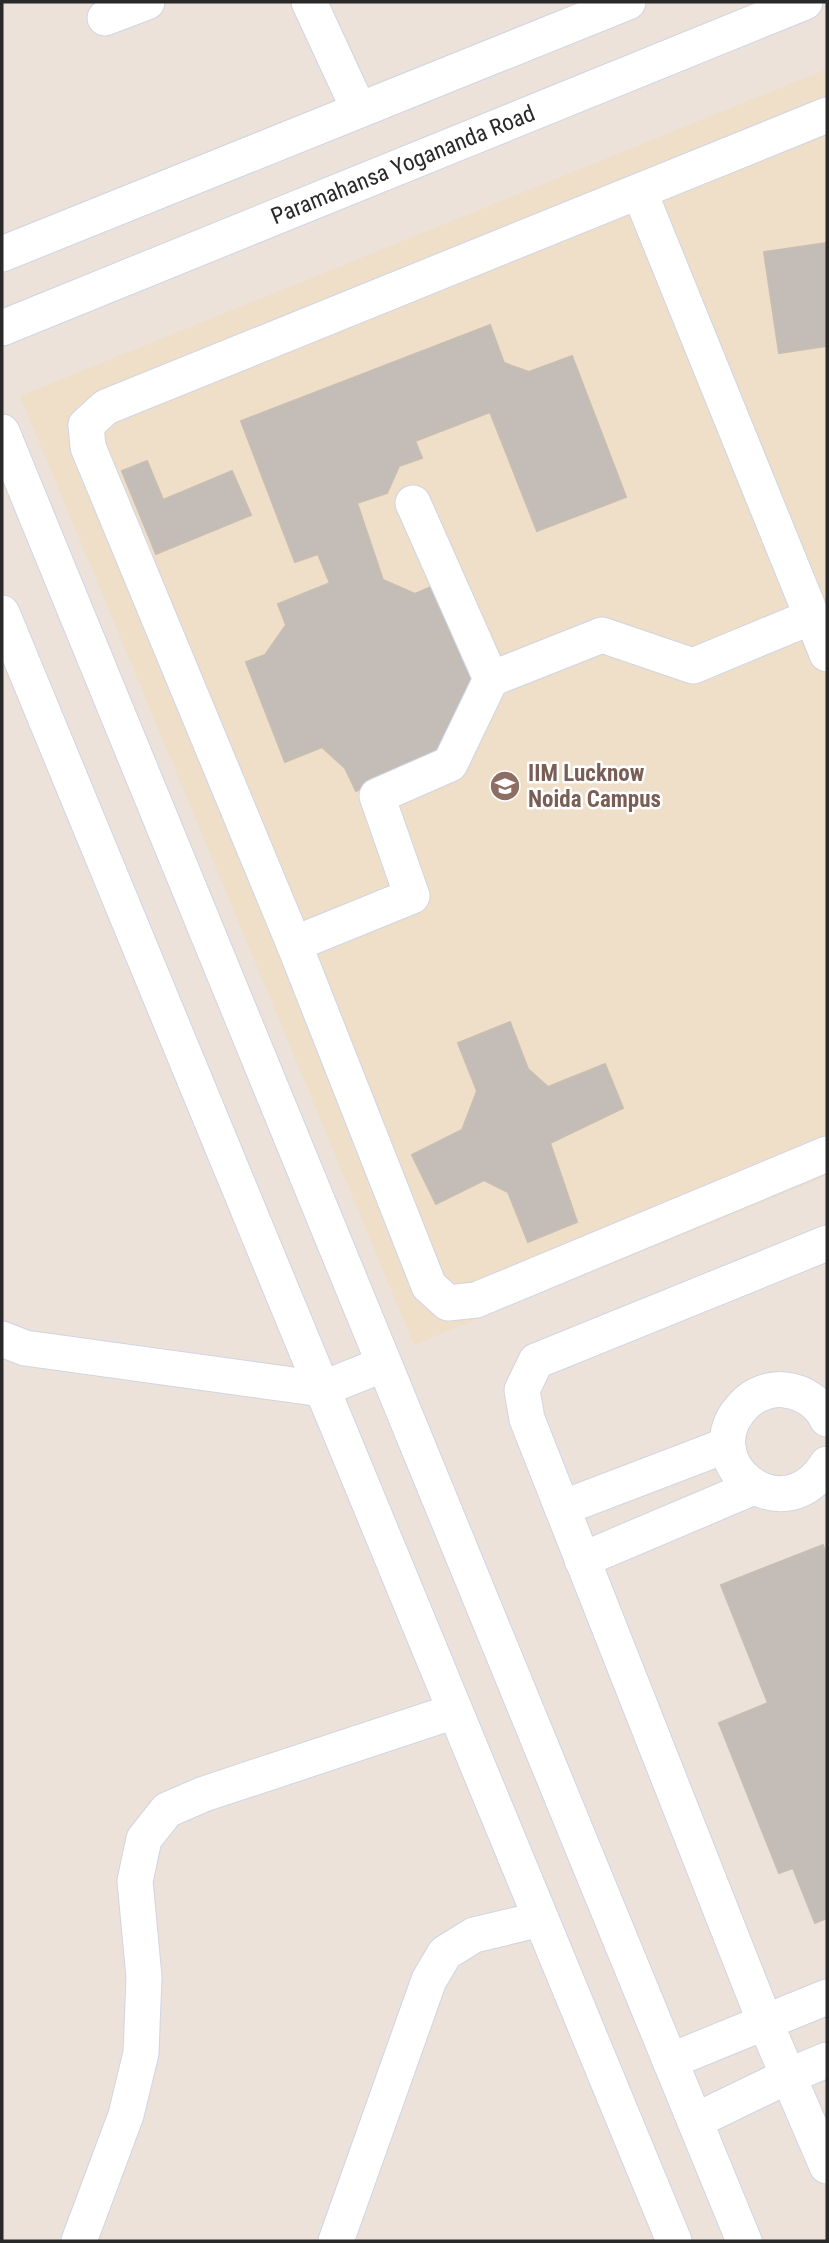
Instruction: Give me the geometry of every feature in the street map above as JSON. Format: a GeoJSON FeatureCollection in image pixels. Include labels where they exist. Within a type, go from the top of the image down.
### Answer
{"type":"FeatureCollection","features":[{"type":"Feature","properties":{"kind":"street"},"geometry":{"type":"LineString","coordinates":[[105,18],[147,2]]}},
{"type":"Feature","properties":{"kind":"street"},"geometry":{"type":"LineString","coordinates":[[309,2],[359,110]]}},
{"type":"Feature","properties":{"kind":"street"},"geometry":{"type":"LineString","coordinates":[[2,254],[628,2]]}},
{"type":"Feature","properties":{"kind":"street","name":"Paramahansa Yogananda Road"},"geometry":{"type":"LineString","coordinates":[[2,328],[805,2]]}},
{"type":"Feature","properties":{"kind":"street"},"geometry":{"type":"LineString","coordinates":[[827,115],[640,193],[106,407],[86,425],[88,447],[294,943],[429,1286],[449,1303],[476,1300],[827,1154]]}},
{"type":"Feature","properties":{"kind":"street"},"geometry":{"type":"LineString","coordinates":[[640,193],[827,654]]}},
{"type":"Feature","properties":{"kind":"street"},"geometry":{"type":"LineString","coordinates":[[2,432],[744,2241]]}},
{"type":"Feature","properties":{"kind":"street"},"geometry":{"type":"LineString","coordinates":[[413,503],[491,679]]}},
{"type":"Feature","properties":{"kind":"street"},"geometry":{"type":"LineString","coordinates":[[2,613],[674,2241]]}},
{"type":"Feature","properties":{"kind":"street"},"geometry":{"type":"LineString","coordinates":[[294,943],[412,896],[377,796],[450,764],[491,679],[602,635],[693,666],[811,617]]}},
{"type":"Feature","properties":{"kind":"street"},"geometry":{"type":"LineString","coordinates":[[827,1243],[536,1361],[522,1390],[527,1419],[582,1560],[765,2022],[827,2166]]}},
{"type":"Feature","properties":{"kind":"street"},"geometry":{"type":"LineString","coordinates":[[2,1339],[25,1348],[322,1389],[384,1364]]}},
{"type":"Feature","properties":{"kind":"street"},"geometry":{"type":"LineString","coordinates":[[827,1419],[814,1402],[800,1393],[783,1389],[765,1392],[749,1399],[737,1412],[729,1427],[727,1445],[731,1462],[740,1477],[754,1487],[770,1493],[787,1494],[803,1489],[817,1479],[827,1464]]}},
{"type":"Feature","properties":{"kind":"street"},"geometry":{"type":"LineString","coordinates":[[562,1508],[727,1445]]}},
{"type":"Feature","properties":{"kind":"street"},"geometry":{"type":"LineString","coordinates":[[582,1560],[754,1487]]}},
{"type":"Feature","properties":{"kind":"street"},"geometry":{"type":"LineString","coordinates":[[79,2241],[126,2115],[141,2053],[144,1977],[135,1881],[144,1839],[167,1810],[204,1794],[455,1711]]}},
{"type":"Feature","properties":{"kind":"street"},"geometry":{"type":"LineString","coordinates":[[336,2241],[429,1980],[445,1953],[474,1935],[541,1919]]}},
{"type":"Feature","properties":{"kind":"street"},"geometry":{"type":"LineString","coordinates":[[670,2061],[827,1997]]}},
{"type":"Feature","properties":{"kind":"street"},"geometry":{"type":"LineString","coordinates":[[695,2120],[827,2060]]}},
{"type":"Feature","properties":{"kind":"shaded area","name":"IIM Lucknow Noida Campus"},"geometry":{"type":"Polygon","coordinates":[[[827,69],[827,1176],[414,1345],[20,396],[827,69]]]}},
{"type":"Feature","properties":{"kind":"building"},"geometry":{"type":"Polygon","coordinates":[[[827,243],[827,346],[779,353],[764,252],[827,243]]]}},
{"type":"Feature","properties":{"kind":"building"},"geometry":{"type":"Polygon","coordinates":[[[490,325],[504,363],[529,372],[572,356],[626,497],[537,531],[490,412],[415,441],[422,458],[399,466],[387,493],[357,503],[383,580],[415,594],[440,583],[475,663],[448,749],[356,791],[345,768],[322,747],[285,762],[246,662],[265,655],[286,625],[278,604],[330,583],[318,554],[295,562],[241,421],[490,325]]]}},
{"type":"Feature","properties":{"kind":"building"},"geometry":{"type":"Polygon","coordinates":[[[147,461],[163,500],[232,471],[251,515],[156,554],[122,471],[147,461]]]}},
{"type":"Feature","properties":{"kind":"building"},"geometry":{"type":"Polygon","coordinates":[[[510,1022],[528,1069],[548,1087],[605,1064],[623,1108],[550,1143],[577,1222],[528,1242],[508,1192],[484,1180],[436,1204],[412,1155],[462,1130],[477,1091],[458,1043],[510,1022]]]}},
{"type":"Feature","properties":{"kind":"building"},"geometry":{"type":"Polygon","coordinates":[[[823,1545],[827,1557],[827,1918],[815,1923],[793,1868],[779,1873],[719,1723],[768,1703],[721,1585],[823,1545]]]}},
{"type":"Feature","properties":{"kind":"place","name":"IIM Lucknow Noida Campus"},"geometry":{"type":"Point","coordinates":[505,786]}}]}
